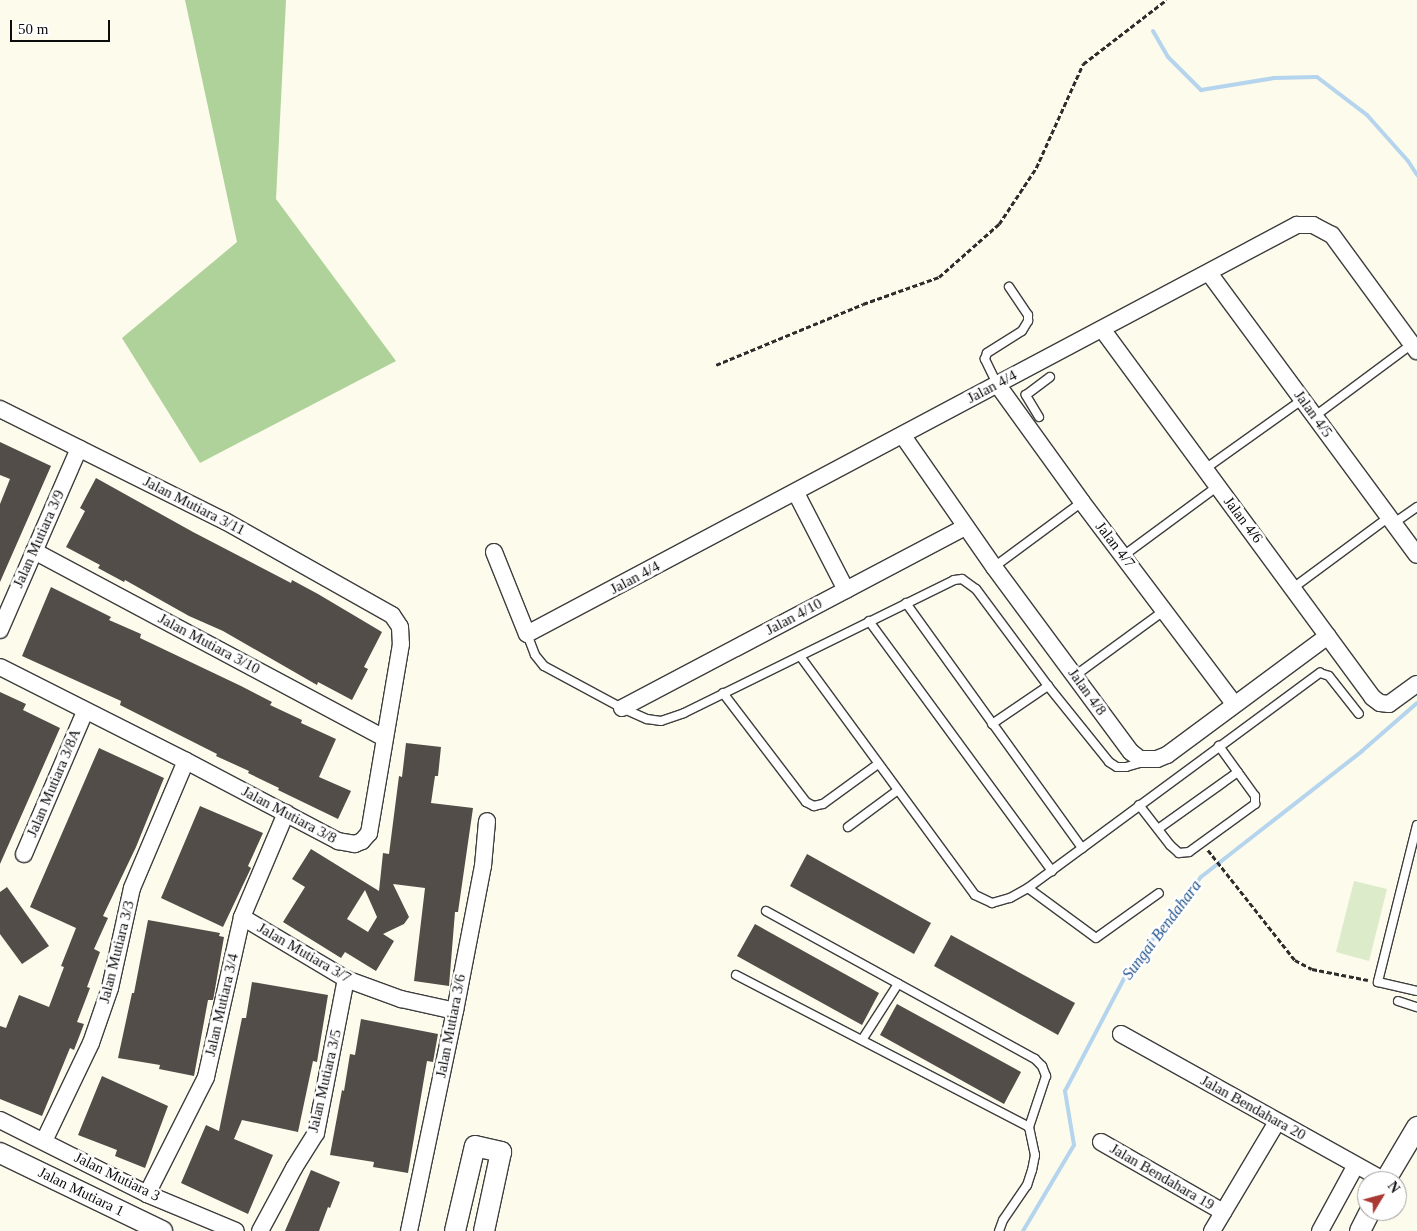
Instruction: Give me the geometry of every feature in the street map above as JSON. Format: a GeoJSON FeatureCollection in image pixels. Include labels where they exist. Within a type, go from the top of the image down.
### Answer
{"type":"FeatureCollection","features":[{"type":"Feature","properties":{"kind":"street","name":"Jalan 4/4"},"geometry":{"type":"LineString","coordinates":[[527,634],[796,493],[1297,225],[1313,225],[1332,234],[1415,347]]}},
{"type":"Feature","properties":{"kind":"street","name":"Jalan 4/5"},"geometry":{"type":"LineString","coordinates":[[1209,273],[1417,555]]}},
{"type":"Feature","properties":{"kind":"street","name":"Jalan 4/6"},"geometry":{"type":"LineString","coordinates":[[1102,329],[1372,697],[1380,703],[1389,704],[1417,684]]}},
{"type":"Feature","properties":{"kind":"street","name":"Jalan 4/7"},"geometry":{"type":"LineString","coordinates":[[997,384],[1025,410],[1082,502],[1234,704]]}},
{"type":"Feature","properties":{"kind":"street","name":"Jalan Mutiara 3/11"},"geometry":{"type":"LineString","coordinates":[[0,409],[225,521],[384,609]]}},
{"type":"Feature","properties":{"kind":"street","name":"Jalan 4/8"},"geometry":{"type":"LineString","coordinates":[[903,436],[965,527],[1076,675],[1130,752],[1147,761]]}},
{"type":"Feature","properties":{"kind":"street","name":"Jalan Mutiara 3/9"},"geometry":{"type":"LineString","coordinates":[[0,630],[79,448]]}},
{"type":"Feature","properties":{"kind":"street"},"geometry":{"type":"LineString","coordinates":[[796,493],[846,590]]}},
{"type":"Feature","properties":{"kind":"street","name":"Jalan 4/10"},"geometry":{"type":"LineString","coordinates":[[622,708],[965,527]]}},
{"type":"Feature","properties":{"kind":"street","name":"Jalan Mutiara 3/10"},"geometry":{"type":"LineString","coordinates":[[34,551],[384,738]]}},
{"type":"Feature","properties":{"kind":"street"},"geometry":{"type":"LineString","coordinates":[[494,552],[527,634]]}},
{"type":"Feature","properties":{"kind":"street","name":"Jalan Mutiara 3/8"},"geometry":{"type":"LineString","coordinates":[[0,667],[85,712],[186,760],[338,841],[349,844],[362,842],[369,833],[402,635],[396,620],[384,609]]}},
{"type":"Feature","properties":{"kind":"street"},"geometry":{"type":"LineString","coordinates":[[1147,761],[1157,760],[1167,754],[1328,636]]}},
{"type":"Feature","properties":{"kind":"street","name":"Jalan Mutiara 3/8A"},"geometry":{"type":"LineString","coordinates":[[24,854],[85,712]]}},
{"type":"Feature","properties":{"kind":"street","name":"Jalan Mutiara 3/3"},"geometry":{"type":"LineString","coordinates":[[44,1141],[91,1043],[110,988],[132,888],[186,760]]}},
{"type":"Feature","properties":{"kind":"street","name":"Jalan Mutiara 3/4"},"geometry":{"type":"LineString","coordinates":[[147,1194],[206,1077],[242,917],[286,813]]}},
{"type":"Feature","properties":{"kind":"street","name":"Jalan Mutiara 3/6"},"geometry":{"type":"LineString","coordinates":[[409,1231],[455,1011],[482,866],[487,821]]}},
{"type":"Feature","properties":{"kind":"street","name":"Jalan Mutiara 3/7"},"geometry":{"type":"LineString","coordinates":[[242,917],[346,979],[401,999],[455,1011]]}},
{"type":"Feature","properties":{"kind":"street","name":"Jalan Mutiara 3/5"},"geometry":{"type":"LineString","coordinates":[[260,1231],[294,1168],[316,1133],[346,979]]}},
{"type":"Feature","properties":{"kind":"street","name":"Jalan Bendahara 20"},"geometry":{"type":"LineString","coordinates":[[1121,1034],[1367,1171]]}},
{"type":"Feature","properties":{"kind":"street","name":"Jalan Mutiara 3"},"geometry":{"type":"LineString","coordinates":[[0,1120],[147,1194],[236,1231]]}},
{"type":"Feature","properties":{"kind":"street"},"geometry":{"type":"LineString","coordinates":[[1212,1231],[1277,1122]]}},
{"type":"Feature","properties":{"kind":"street"},"geometry":{"type":"LineString","coordinates":[[1391,1171],[1417,1126]]}},
{"type":"Feature","properties":{"kind":"street","name":"Jalan Bendahara 19"},"geometry":{"type":"LineString","coordinates":[[1101,1142],[1223,1212]]}},
{"type":"Feature","properties":{"kind":"street"},"geometry":{"type":"LineString","coordinates":[[455,1231],[475,1146],[501,1152],[484,1231]]}},
{"type":"Feature","properties":{"kind":"street","name":"Jalan Mutiara 1"},"geometry":{"type":"LineString","coordinates":[[0,1153],[162,1231]]}},
{"type":"Feature","properties":{"kind":"street"},"geometry":{"type":"LineString","coordinates":[[1320,1231],[1356,1165]]}},
{"type":"Feature","properties":{"kind":"lane"},"geometry":{"type":"LineString","coordinates":[[997,384],[985,359],[987,353],[1022,331],[1028,322],[1028,315],[1009,287]]}},
{"type":"Feature","properties":{"kind":"lane"},"geometry":{"type":"LineString","coordinates":[[1315,416],[1415,347]]}},
{"type":"Feature","properties":{"kind":"lane"},"geometry":{"type":"LineString","coordinates":[[1039,417],[1025,410],[1026,395],[1050,377]]}},
{"type":"Feature","properties":{"kind":"lane"},"geometry":{"type":"LineString","coordinates":[[1206,469],[1303,399]]}},
{"type":"Feature","properties":{"kind":"lane"},"geometry":{"type":"LineString","coordinates":[[1124,556],[1218,486]]}},
{"type":"Feature","properties":{"kind":"lane"},"geometry":{"type":"LineString","coordinates":[[994,567],[1082,502]]}},
{"type":"Feature","properties":{"kind":"lane"},"geometry":{"type":"LineString","coordinates":[[1293,588],[1392,520],[1417,506]]}},
{"type":"Feature","properties":{"kind":"lane"},"geometry":{"type":"LineString","coordinates":[[527,634],[535,655],[544,666],[622,708],[648,719],[661,721],[800,656],[954,580],[968,582],[976,589],[1048,686],[1109,762],[1118,767],[1126,767],[1147,761]]}},
{"type":"Feature","properties":{"kind":"lane"},"geometry":{"type":"LineString","coordinates":[[906,603],[1082,848]]}},
{"type":"Feature","properties":{"kind":"lane"},"geometry":{"type":"LineString","coordinates":[[1076,675],[1165,610]]}},
{"type":"Feature","properties":{"kind":"lane"},"geometry":{"type":"LineString","coordinates":[[869,621],[1052,870]]}},
{"type":"Feature","properties":{"kind":"lane"},"geometry":{"type":"LineString","coordinates":[[800,656],[976,895],[992,903],[1010,898],[1028,888],[1320,673],[1329,676],[1359,714]]}},
{"type":"Feature","properties":{"kind":"lane"},"geometry":{"type":"LineString","coordinates":[[992,724],[1048,686]]}},
{"type":"Feature","properties":{"kind":"lane"},"geometry":{"type":"LineString","coordinates":[[723,693],[806,802],[814,806],[823,804],[878,764]]}},
{"type":"Feature","properties":{"kind":"lane"},"geometry":{"type":"LineString","coordinates":[[1139,805],[1179,853],[1189,852],[1204,842],[1255,804],[1255,796],[1219,746]]}},
{"type":"Feature","properties":{"kind":"lane"},"geometry":{"type":"LineString","coordinates":[[1158,829],[1238,772]]}},
{"type":"Feature","properties":{"kind":"lane"},"geometry":{"type":"LineString","coordinates":[[848,827],[898,790]]}},
{"type":"Feature","properties":{"kind":"lane"},"geometry":{"type":"LineString","coordinates":[[1417,825],[1378,982],[1417,991]]}},
{"type":"Feature","properties":{"kind":"lane"},"geometry":{"type":"LineString","coordinates":[[1408,860],[1417,863]]}},
{"type":"Feature","properties":{"kind":"lane"},"geometry":{"type":"LineString","coordinates":[[1028,888],[1096,938],[1159,893]]}},
{"type":"Feature","properties":{"kind":"lane"},"geometry":{"type":"LineString","coordinates":[[766,911],[1035,1059],[1042,1066],[1046,1076],[1029,1127],[1035,1155],[1032,1170],[1027,1185],[1003,1220],[999,1231]]}},
{"type":"Feature","properties":{"kind":"lane"},"geometry":{"type":"LineString","coordinates":[[736,975],[1029,1127]]}},
{"type":"Feature","properties":{"kind":"lane"},"geometry":{"type":"LineString","coordinates":[[862,1040],[898,984]]}},
{"type":"Feature","properties":{"kind":"lane"},"geometry":{"type":"LineString","coordinates":[[1398,1001],[1417,1007]]}},
{"type":"Feature","properties":{"kind":"path"},"geometry":{"type":"LineString","coordinates":[[716,365],[863,304],[939,276],[999,224],[1036,168],[1083,64],[1166,0]]}},
{"type":"Feature","properties":{"kind":"path"},"geometry":{"type":"LineString","coordinates":[[1208,849],[1295,960],[1312,969],[1378,982]]}},
{"type":"Feature","properties":{"kind":"green space"},"geometry":{"type":"Polygon","coordinates":[[[185,0],[286,0],[276,199],[396,361],[200,463],[122,338],[237,242],[185,0]]]}},
{"type":"Feature","properties":{"kind":"green space"},"geometry":{"type":"Polygon","coordinates":[[[1354,881],[1387,889],[1369,961],[1336,952],[1354,881]]]}},
{"type":"Feature","properties":{"kind":"building"},"geometry":{"type":"Polygon","coordinates":[[[0,442],[51,466],[0,582],[0,504],[10,479],[0,475],[0,442]]]}},
{"type":"Feature","properties":{"kind":"building"},"geometry":{"type":"Polygon","coordinates":[[[96,478],[193,532],[291,583],[292,580],[318,594],[382,632],[364,667],[368,669],[352,700],[318,682],[317,685],[223,631],[189,616],[125,580],[124,582],[98,568],[100,565],[66,547],[85,511],[80,508],[96,478]]]}},
{"type":"Feature","properties":{"kind":"building"},"geometry":{"type":"Polygon","coordinates":[[[51,587],[111,617],[109,620],[141,634],[140,638],[241,686],[272,702],[270,705],[302,720],[301,723],[336,739],[319,777],[351,791],[338,819],[278,790],[279,788],[248,773],[249,771],[216,756],[217,754],[120,705],[121,701],[22,656],[51,587]]]}},
{"type":"Feature","properties":{"kind":"building"},"geometry":{"type":"Polygon","coordinates":[[[0,692],[26,704],[23,710],[60,728],[0,864],[0,692]]]}},
{"type":"Feature","properties":{"kind":"building"},"geometry":{"type":"Polygon","coordinates":[[[406,743],[441,747],[438,776],[435,776],[431,803],[473,808],[458,912],[455,912],[449,986],[414,981],[425,888],[393,884],[409,917],[404,924],[383,934],[394,941],[376,971],[345,952],[341,958],[283,922],[305,887],[292,879],[311,849],[379,891],[383,853],[389,854],[399,776],[402,777],[406,743]],[[365,890],[347,919],[368,932],[377,917],[365,890]]]}},
{"type":"Feature","properties":{"kind":"building"},"geometry":{"type":"Polygon","coordinates":[[[99,748],[164,778],[136,847],[103,916],[108,918],[94,949],[100,952],[87,987],[90,988],[77,1022],[84,1024],[74,1050],[70,1048],[42,1116],[0,1099],[0,1026],[6,1028],[19,995],[49,1007],[64,967],[61,966],[76,928],[30,907],[99,748]]]}},
{"type":"Feature","properties":{"kind":"building"},"geometry":{"type":"Polygon","coordinates":[[[200,806],[263,833],[248,866],[251,868],[223,927],[161,898],[200,806]]]}},
{"type":"Feature","properties":{"kind":"building"},"geometry":{"type":"Polygon","coordinates":[[[807,854],[931,923],[914,954],[790,886],[807,854]]]}},
{"type":"Feature","properties":{"kind":"building"},"geometry":{"type":"Polygon","coordinates":[[[7,887],[49,946],[22,964],[0,934],[0,892],[7,887]]]}},
{"type":"Feature","properties":{"kind":"building"},"geometry":{"type":"Polygon","coordinates":[[[148,920],[220,933],[219,936],[224,937],[213,1000],[208,1000],[194,1076],[159,1069],[160,1065],[118,1058],[132,993],[134,993],[148,920]]]}},
{"type":"Feature","properties":{"kind":"building"},"geometry":{"type":"Polygon","coordinates":[[[755,924],[879,993],[862,1025],[737,956],[755,924]]]}},
{"type":"Feature","properties":{"kind":"building"},"geometry":{"type":"Polygon","coordinates":[[[951,935],[1075,1003],[1058,1035],[934,966],[951,935]]]}},
{"type":"Feature","properties":{"kind":"building"},"geometry":{"type":"Polygon","coordinates":[[[252,982],[328,995],[317,1062],[313,1061],[298,1132],[242,1120],[234,1139],[273,1155],[248,1214],[181,1183],[206,1125],[219,1131],[242,1018],[246,1018],[252,982]]]}},
{"type":"Feature","properties":{"kind":"building"},"geometry":{"type":"Polygon","coordinates":[[[897,1004],[1021,1072],[1004,1104],[880,1035],[897,1004]]]}},
{"type":"Feature","properties":{"kind":"building"},"geometry":{"type":"Polygon","coordinates":[[[361,1019],[438,1034],[433,1062],[427,1061],[408,1173],[373,1167],[374,1162],[330,1155],[350,1054],[355,1055],[361,1019]]]}},
{"type":"Feature","properties":{"kind":"building"},"geometry":{"type":"Polygon","coordinates":[[[102,1076],[168,1106],[145,1168],[115,1156],[117,1150],[78,1135],[102,1076]]]}},
{"type":"Feature","properties":{"kind":"building"},"geometry":{"type":"Polygon","coordinates":[[[311,1170],[340,1182],[330,1208],[328,1207],[319,1231],[285,1231],[311,1170]]]}},
{"type":"Feature","properties":{"kind":"waterway","name":"Sungai Bendahara"},"geometry":{"type":"LineString","coordinates":[[1153,31],[1168,57],[1201,90],[1274,78],[1317,77],[1367,115],[1408,161],[1417,175]]}},
{"type":"Feature","properties":{"kind":"waterway","name":"Sungai Bendahara"},"geometry":{"type":"LineString","coordinates":[[1023,1231],[1074,1145],[1065,1091],[1127,973],[1201,877],[1362,751],[1417,703]]}}]}
